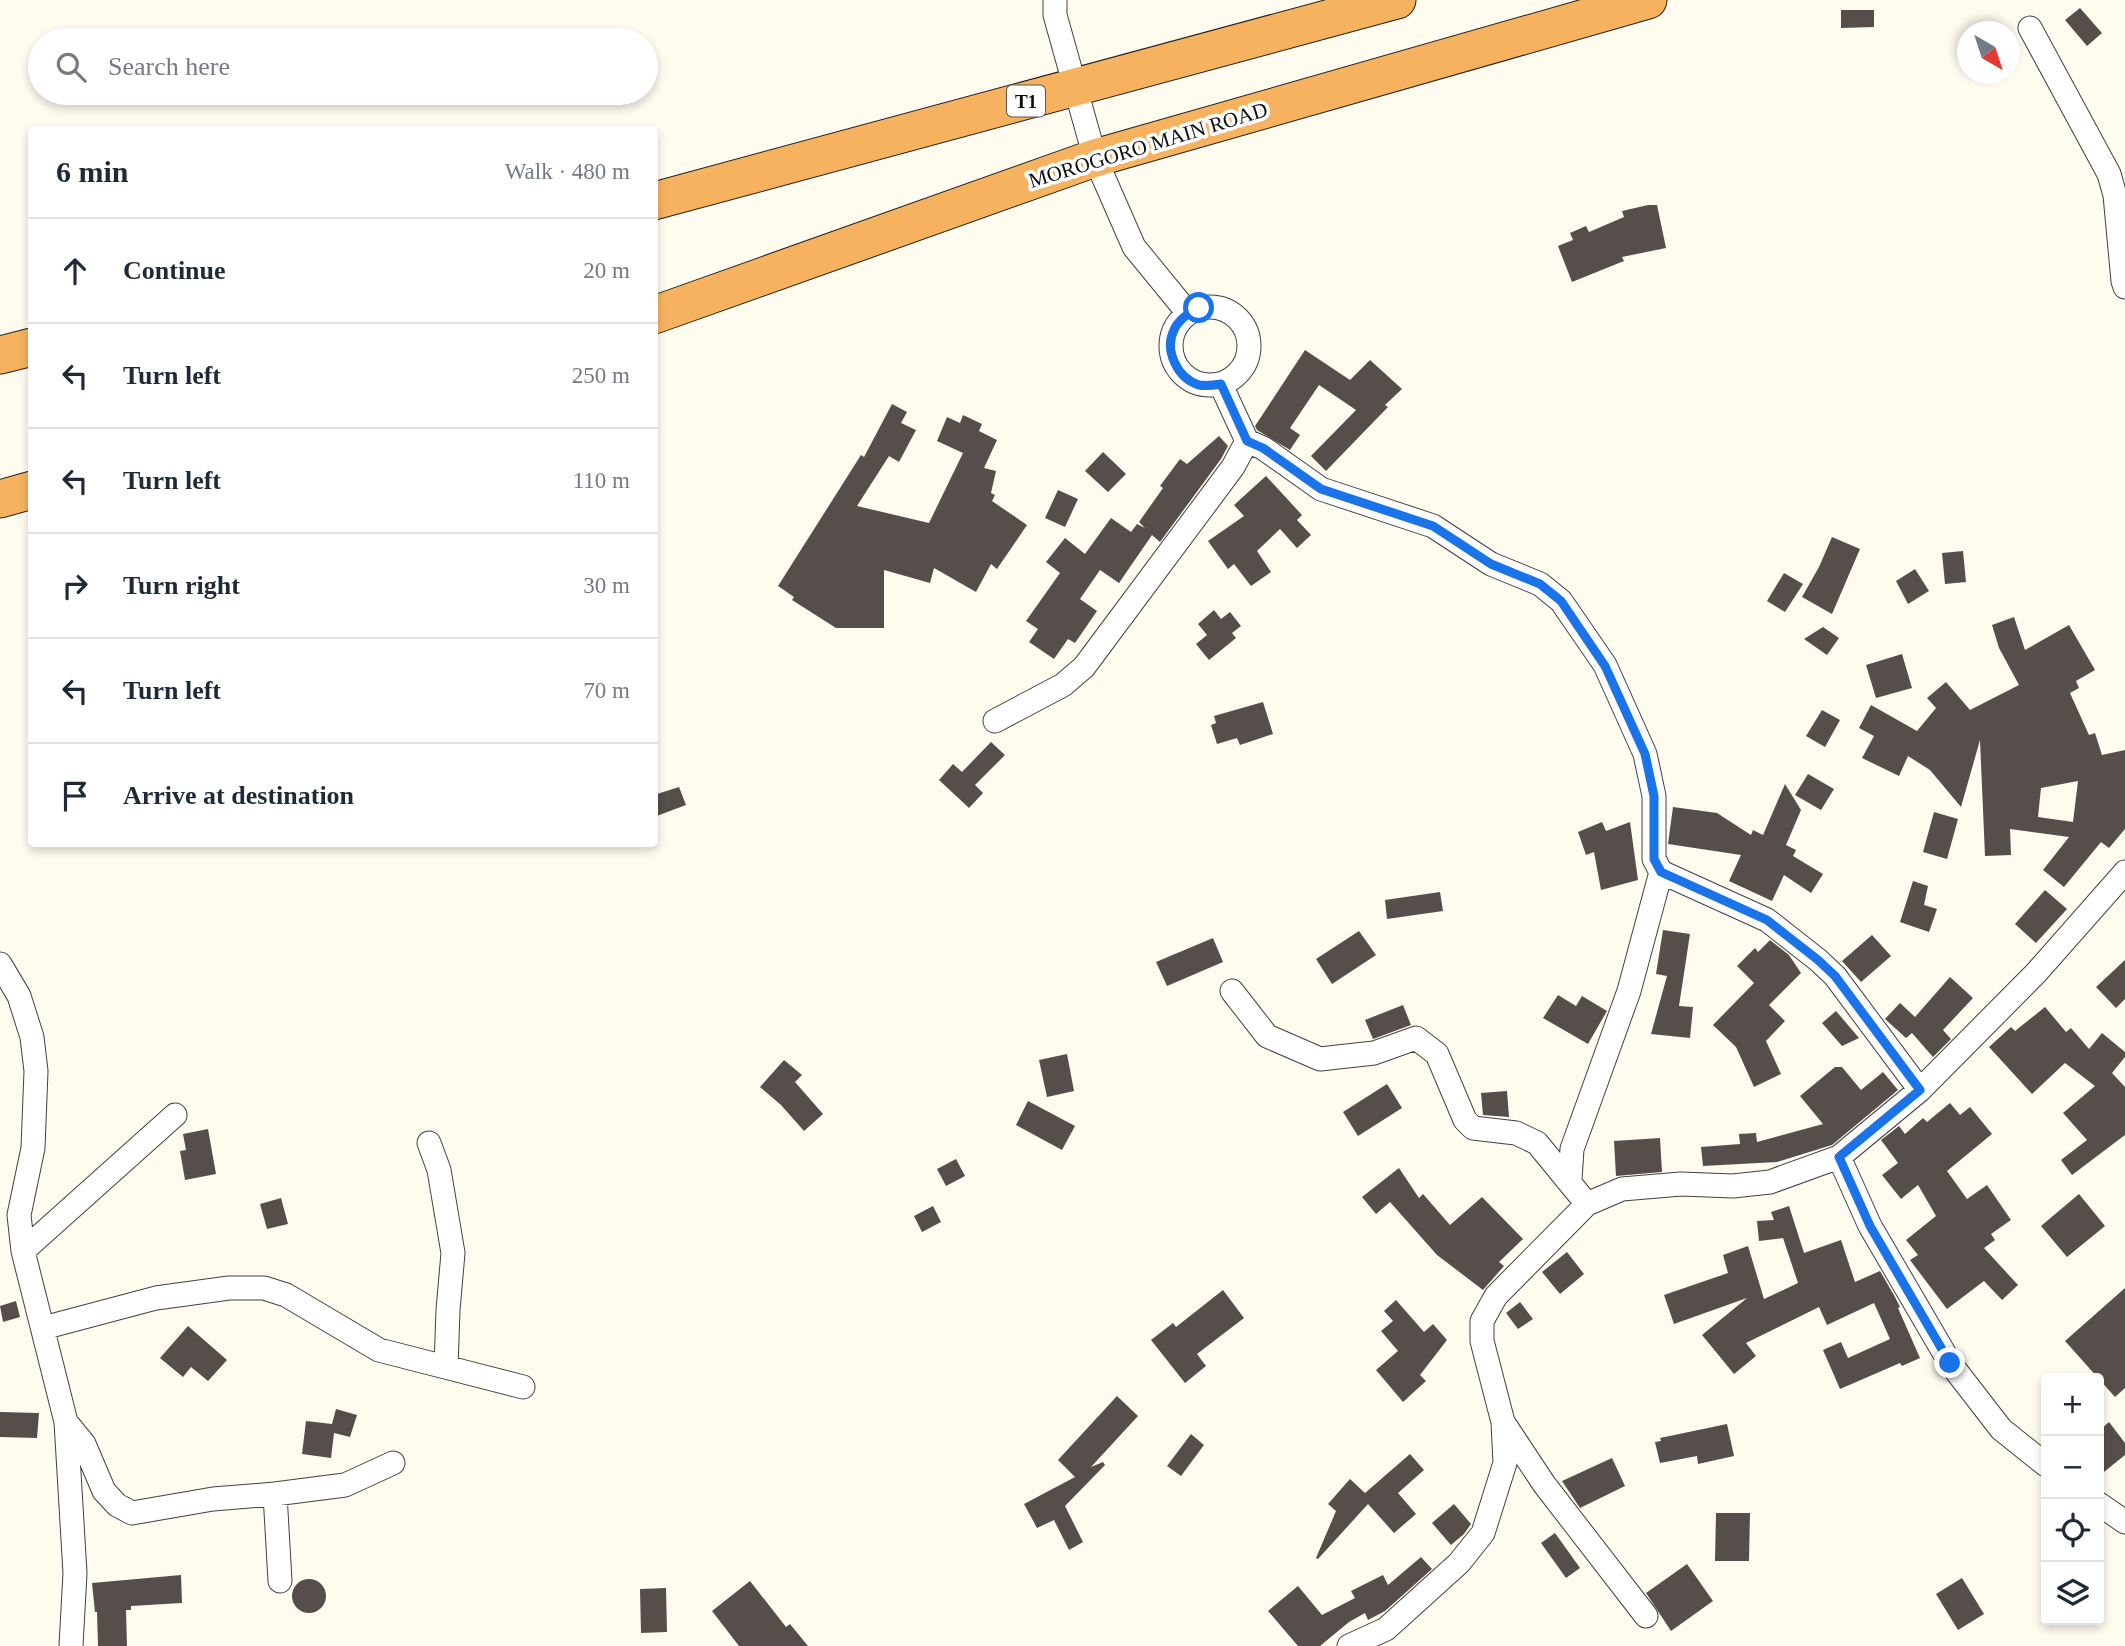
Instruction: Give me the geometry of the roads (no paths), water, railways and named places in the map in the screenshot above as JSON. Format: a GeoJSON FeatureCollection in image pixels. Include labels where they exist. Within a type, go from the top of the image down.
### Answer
{"type":"FeatureCollection","features":[{"type":"Feature","properties":{"kind":"highway","name":"T1"},"geometry":{"type":"LineString","coordinates":[[658,200],[1397,0]]}},
{"type":"Feature","properties":{"kind":"highway","name":"MOROGORO MAIN ROAD"},"geometry":{"type":"LineString","coordinates":[[658,314],[1095,158],[1648,0]]}},
{"type":"Feature","properties":{"kind":"highway"},"geometry":{"type":"LineString","coordinates":[[0,355],[28,349]]}},
{"type":"Feature","properties":{"kind":"highway"},"geometry":{"type":"LineString","coordinates":[[0,499],[28,491]]}},
{"type":"Feature","properties":{"kind":"street"},"geometry":{"type":"LineString","coordinates":[[1055,0],[1055,15],[1095,158],[1134,247],[1188,313]]}},
{"type":"Feature","properties":{"kind":"street"},"geometry":{"type":"LineString","coordinates":[[2030,28],[2109,174],[2115,195],[2125,287]]}},
{"type":"Feature","properties":{"kind":"street"},"geometry":{"type":"LineString","coordinates":[[1222,307],[1241,320],[1247,329],[1250,340],[1247,363],[1232,380],[1221,384],[1199,385],[1180,373],[1170,352],[1174,330],[1188,313],[1199,308],[1222,307]]}},
{"type":"Feature","properties":{"kind":"street"},"geometry":{"type":"LineString","coordinates":[[1221,384],[1247,441],[1263,448],[1321,489],[1433,526],[1491,564],[1540,584],[1561,601],[1605,666],[1645,754],[1654,796],[1654,859],[1661,872],[1767,920],[1818,960],[1835,976],[1920,1090]]}},
{"type":"Feature","properties":{"kind":"street"},"geometry":{"type":"LineString","coordinates":[[995,721],[1063,685],[1084,667],[1233,467],[1247,441]]}},
{"type":"Feature","properties":{"kind":"street"},"geometry":{"type":"LineString","coordinates":[[1570,1180],[1572,1149],[1629,990],[1661,872]]}},
{"type":"Feature","properties":{"kind":"street"},"geometry":{"type":"LineString","coordinates":[[1349,1646],[1389,1637],[1459,1563],[1483,1533],[1505,1463],[1503,1422],[1482,1341],[1482,1321],[1496,1296],[1587,1203],[1622,1189],[1681,1184],[1733,1186],[1770,1182],[1839,1157],[1920,1090],[2036,973],[2125,872]]}},
{"type":"Feature","properties":{"kind":"street"},"geometry":{"type":"LineString","coordinates":[[0,964],[22,1006],[32,1037],[36,1071],[33,1148],[19,1215],[23,1251],[66,1422],[75,1573],[71,1646]]}},
{"type":"Feature","properties":{"kind":"street"},"geometry":{"type":"LineString","coordinates":[[1232,991],[1267,1036],[1320,1059],[1374,1053],[1416,1038],[1437,1054],[1465,1120],[1473,1128],[1516,1133],[1537,1143],[1587,1203]]}},
{"type":"Feature","properties":{"kind":"street"},"geometry":{"type":"LineString","coordinates":[[23,1251],[175,1115]]}},
{"type":"Feature","properties":{"kind":"street"},"geometry":{"type":"LineString","coordinates":[[429,1143],[439,1170],[453,1253],[447,1310],[446,1367]]}},
{"type":"Feature","properties":{"kind":"street"},"geometry":{"type":"LineString","coordinates":[[1839,1157],[1870,1226],[1950,1363],[2001,1429],[2041,1461]]}},
{"type":"Feature","properties":{"kind":"street"},"geometry":{"type":"LineString","coordinates":[[43,1328],[156,1298],[229,1288],[264,1287],[286,1295],[379,1350],[523,1387]]}},
{"type":"Feature","properties":{"kind":"street"},"geometry":{"type":"LineString","coordinates":[[66,1422],[83,1444],[104,1491],[117,1505],[132,1513],[213,1499],[345,1485],[393,1463]]}},
{"type":"Feature","properties":{"kind":"street"},"geometry":{"type":"LineString","coordinates":[[1503,1422],[1544,1484],[1646,1616]]}},
{"type":"Feature","properties":{"kind":"street"},"geometry":{"type":"LineString","coordinates":[[275,1494],[280,1581]]}},
{"type":"Feature","properties":{"kind":"street"},"geometry":{"type":"LineString","coordinates":[[2104,1507],[2125,1521]]}}]}
